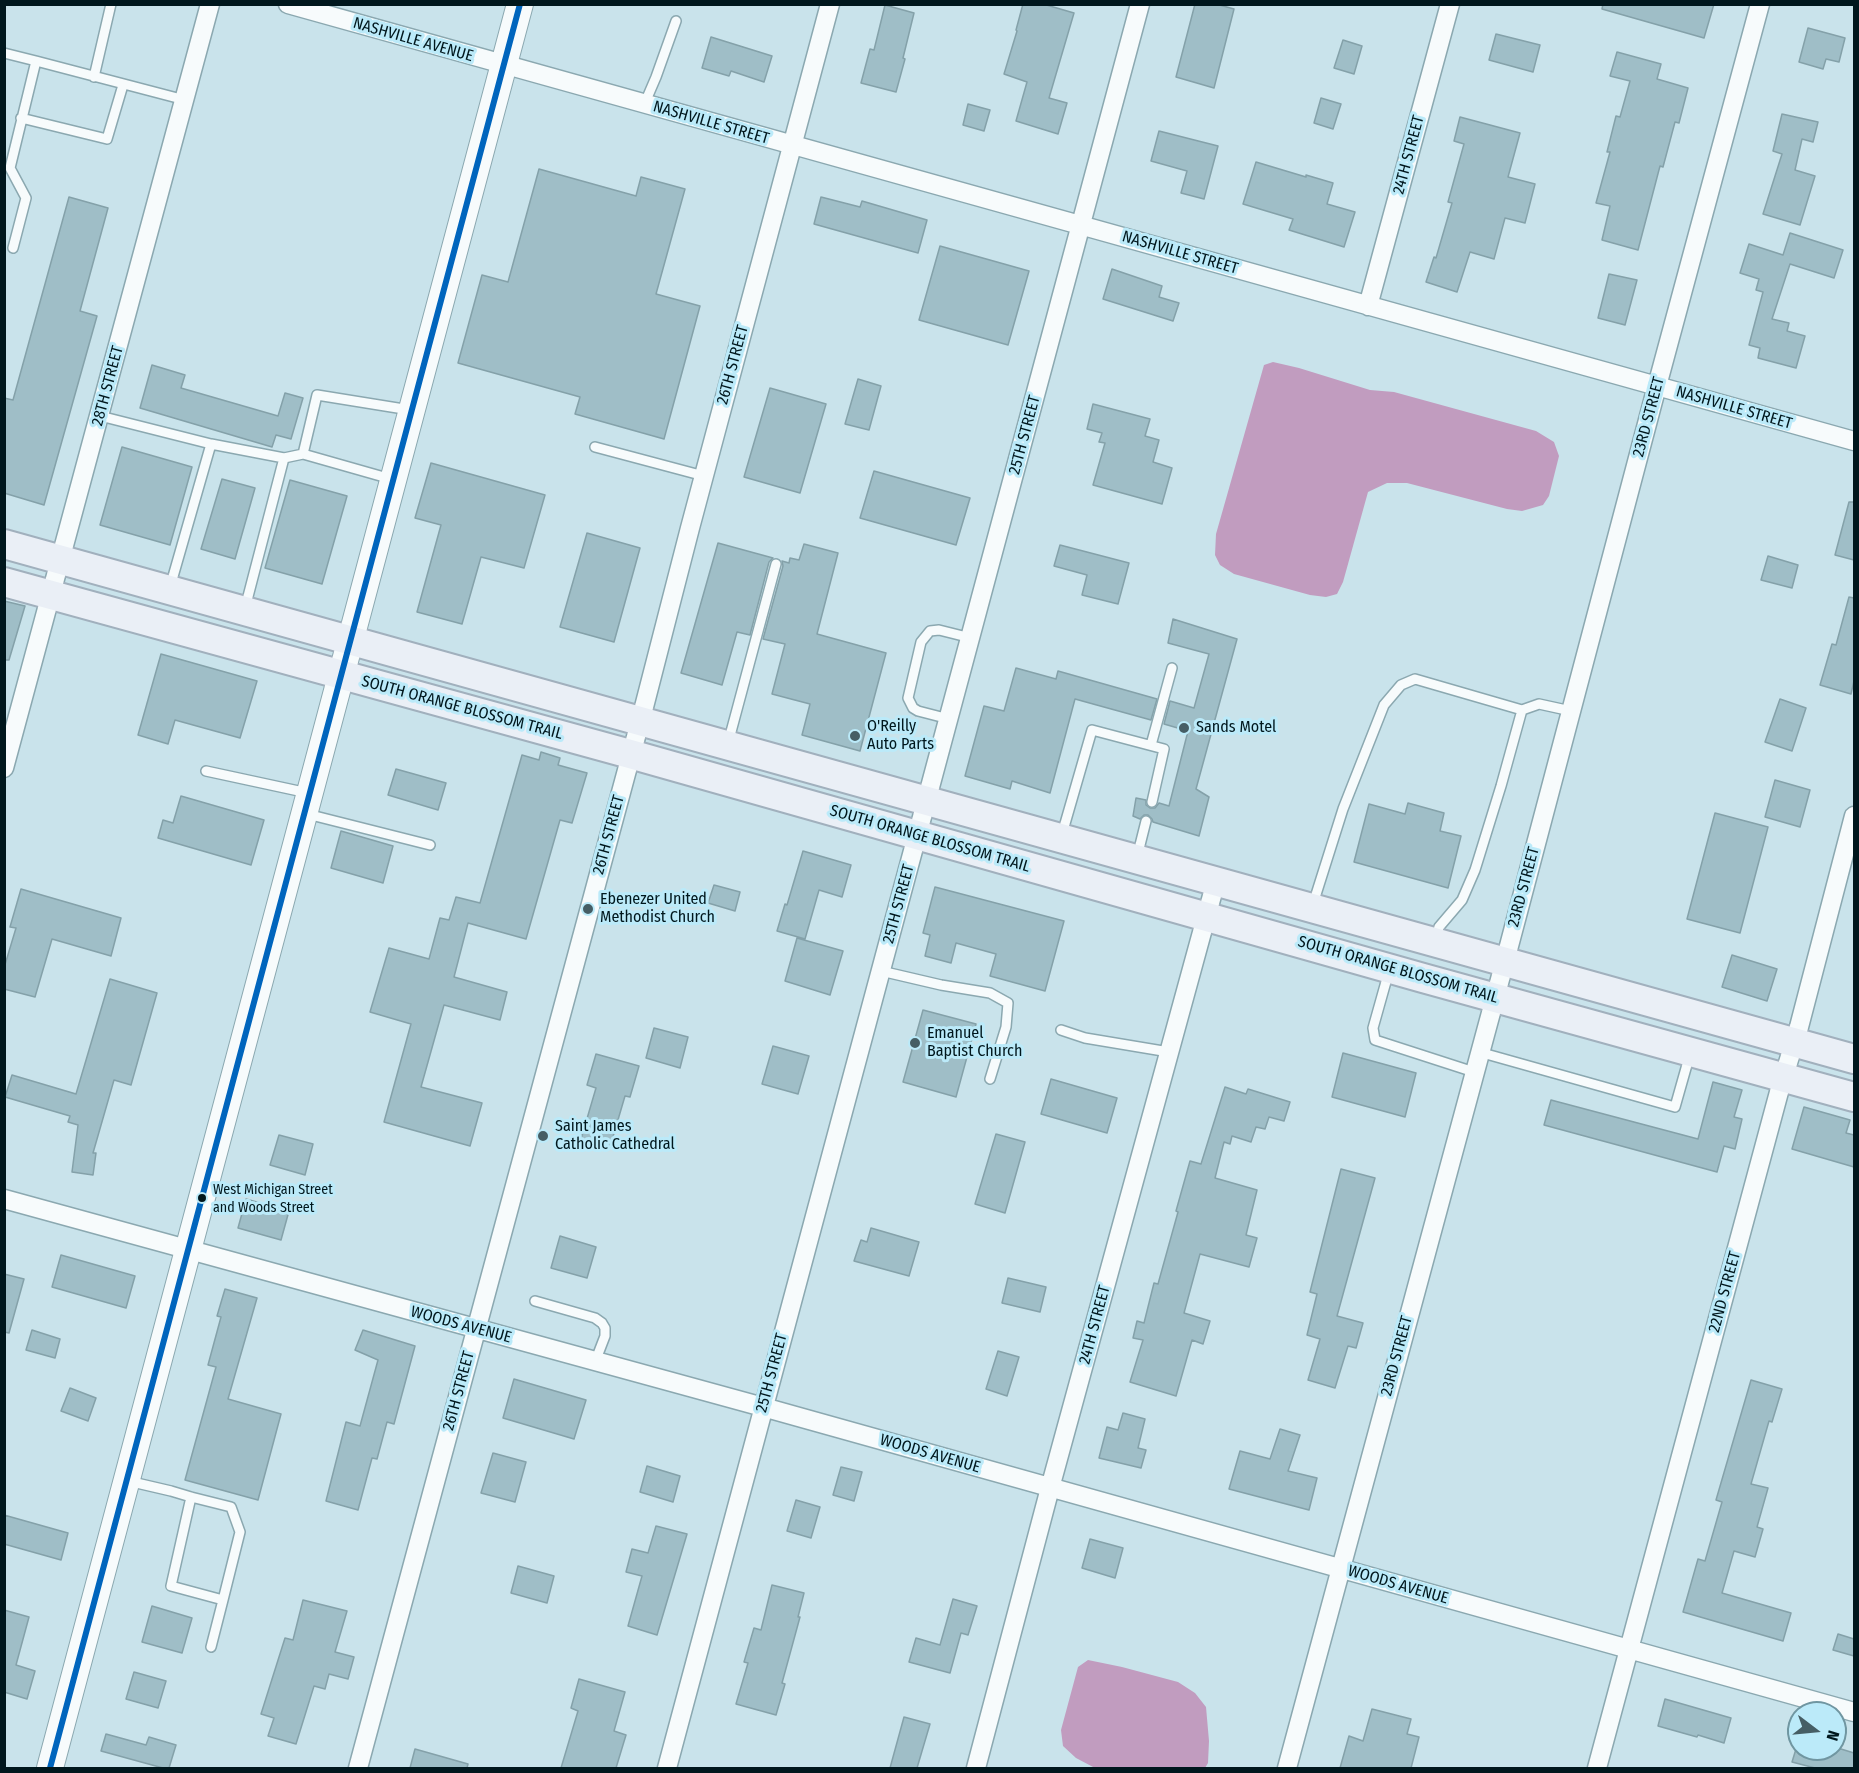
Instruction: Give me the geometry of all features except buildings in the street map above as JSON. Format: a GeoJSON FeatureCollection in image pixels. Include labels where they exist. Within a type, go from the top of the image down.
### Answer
{"type":"FeatureCollection","features":[{"type":"Feature","properties":{"kind":"main road"},"geometry":{"type":"LineString","coordinates":[[50,1768],[520,4]]}},
{"type":"Feature","properties":{"kind":"main road"},"geometry":{"type":"LineString","coordinates":[[4,544],[1854,1059]]}},
{"type":"Feature","properties":{"kind":"main road","name":"SOUTH ORANGE BLOSSOM TRAIL"},"geometry":{"type":"LineString","coordinates":[[4,582],[630,754],[1494,998],[1854,1097]]}},
{"type":"Feature","properties":{"kind":"street","name":"28TH STREET"},"geometry":{"type":"LineString","coordinates":[[4,768],[210,4]]}},
{"type":"Feature","properties":{"kind":"street","name":"NASHVILLE AVENUE"},"geometry":{"type":"LineString","coordinates":[[288,4],[504,65]]}},
{"type":"Feature","properties":{"kind":"street","name":"26TH STREET"},"geometry":{"type":"LineString","coordinates":[[358,1768],[830,4]]}},
{"type":"Feature","properties":{"kind":"street","name":"25TH STREET"},"geometry":{"type":"LineString","coordinates":[[667,1768],[1140,4]]}},
{"type":"Feature","properties":{"kind":"street","name":"24TH STREET"},"geometry":{"type":"LineString","coordinates":[[1368,306],[1450,4]]}},
{"type":"Feature","properties":{"kind":"street","name":"23RD STREET"},"geometry":{"type":"LineString","coordinates":[[1287,1768],[1760,4]]}},
{"type":"Feature","properties":{"kind":"street","name":"NASHVILLE STREET"},"geometry":{"type":"LineString","coordinates":[[504,65],[1854,441]]}},
{"type":"Feature","properties":{"kind":"street","name":"22ND STREET"},"geometry":{"type":"LineString","coordinates":[[1597,1768],[1854,816]]}},
{"type":"Feature","properties":{"kind":"street","name":"24TH STREET"},"geometry":{"type":"LineString","coordinates":[[976,1768],[1216,881]]}},
{"type":"Feature","properties":{"kind":"street","name":"WOODS AVENUE"},"geometry":{"type":"LineString","coordinates":[[4,1199],[475,1330],[763,1407],[1854,1712]]}},
{"type":"Feature","properties":{"kind":"lane"},"geometry":{"type":"LineString","coordinates":[[94,77],[111,4]]}},
{"type":"Feature","properties":{"kind":"lane"},"geometry":{"type":"LineString","coordinates":[[644,105],[676,21]]}},
{"type":"Feature","properties":{"kind":"lane"},"geometry":{"type":"LineString","coordinates":[[4,53],[184,100]]}},
{"type":"Feature","properties":{"kind":"lane"},"geometry":{"type":"LineString","coordinates":[[13,248],[26,198],[10,168],[36,61]]}},
{"type":"Feature","properties":{"kind":"lane"},"geometry":{"type":"LineString","coordinates":[[21,118],[107,139],[123,85]]}},
{"type":"Feature","properties":{"kind":"lane"},"geometry":{"type":"LineString","coordinates":[[303,454],[317,395],[413,410]]}},
{"type":"Feature","properties":{"kind":"lane"},"geometry":{"type":"LineString","coordinates":[[100,416],[211,444],[285,458],[303,454],[394,480]]}},
{"type":"Feature","properties":{"kind":"lane"},"geometry":{"type":"LineString","coordinates":[[169,589],[211,444]]}},
{"type":"Feature","properties":{"kind":"lane"},"geometry":{"type":"LineString","coordinates":[[595,447],[704,476]]}},
{"type":"Feature","properties":{"kind":"lane"},"geometry":{"type":"LineString","coordinates":[[244,610],[285,458]]}},
{"type":"Feature","properties":{"kind":"lane"},"geometry":{"type":"LineString","coordinates":[[728,745],[776,564]]}},
{"type":"Feature","properties":{"kind":"lane"},"geometry":{"type":"LineString","coordinates":[[949,719],[918,711],[913,708],[908,698],[918,652],[921,642],[930,631],[939,630],[971,638]]}},
{"type":"Feature","properties":{"kind":"lane"},"geometry":{"type":"LineString","coordinates":[[1151,745],[1172,668]]}},
{"type":"Feature","properties":{"kind":"lane"},"geometry":{"type":"LineString","coordinates":[[1312,908],[1347,799],[1384,705],[1401,685],[1415,679],[1522,710],[1539,704],[1571,711]]}},
{"type":"Feature","properties":{"kind":"lane"},"geometry":{"type":"LineString","coordinates":[[1435,942],[1439,927],[1462,900],[1475,870],[1522,710]]}},
{"type":"Feature","properties":{"kind":"lane"},"geometry":{"type":"LineString","coordinates":[[1061,838],[1092,730],[1164,748],[1152,802]]}},
{"type":"Feature","properties":{"kind":"lane"},"geometry":{"type":"LineString","coordinates":[[206,771],[429,845]]}},
{"type":"Feature","properties":{"kind":"lane"},"geometry":{"type":"LineString","coordinates":[[1137,859],[1146,820]]}},
{"type":"Feature","properties":{"kind":"lane"},"geometry":{"type":"LineString","coordinates":[[1390,968],[1373,1028],[1375,1040],[1474,1072]]}},
{"type":"Feature","properties":{"kind":"lane"},"geometry":{"type":"LineString","coordinates":[[881,970],[941,985],[990,993],[1008,1003],[1006,1027],[990,1078]]}},
{"type":"Feature","properties":{"kind":"lane"},"geometry":{"type":"LineString","coordinates":[[1061,1030],[1085,1038],[1169,1052]]}},
{"type":"Feature","properties":{"kind":"lane"},"geometry":{"type":"LineString","coordinates":[[1479,1052],[1675,1107],[1691,1052]]}},
{"type":"Feature","properties":{"kind":"lane"},"geometry":{"type":"LineString","coordinates":[[535,1301],[595,1318],[602,1323],[605,1336],[595,1362]]}},
{"type":"Feature","properties":{"kind":"lane"},"geometry":{"type":"LineString","coordinates":[[126,1481],[231,1507],[240,1532],[211,1647]]}},
{"type":"Feature","properties":{"kind":"lane"},"geometry":{"type":"LineString","coordinates":[[191,1497],[171,1586],[223,1600]]}},
{"type":"Feature","properties":{"kind":"shaded area"},"geometry":{"type":"Polygon","coordinates":[[[1273,362],[1370,390],[1394,392],[1536,431],[1554,442],[1559,456],[1549,496],[1543,505],[1522,511],[1407,483],[1387,483],[1368,492],[1343,582],[1337,594],[1326,597],[1310,595],[1234,574],[1220,565],[1215,555],[1216,534],[1264,365],[1273,362]]]}},
{"type":"Feature","properties":{"kind":"shaded area"},"geometry":{"type":"Polygon","coordinates":[[[1088,1660],[1178,1682],[1195,1693],[1206,1707],[1209,1741],[1208,1763],[1205,1768],[1095,1768],[1076,1758],[1063,1746],[1061,1730],[1078,1667],[1088,1660]]]}},
{"type":"Feature","properties":{"kind":"transit line"},"geometry":{"type":"LineString","coordinates":[[50,1768],[520,4]]}},
{"type":"Feature","properties":{"kind":"place","name":"Sands Motel"},"geometry":{"type":"Point","coordinates":[1184,728]}},
{"type":"Feature","properties":{"kind":"place","name":"O'Reilly Auto Parts"},"geometry":{"type":"Point","coordinates":[855,736]}},
{"type":"Feature","properties":{"kind":"place","name":"Ebenezer United Methodist Church"},"geometry":{"type":"Point","coordinates":[588,909]}},
{"type":"Feature","properties":{"kind":"place","name":"Emanuel Baptist Church"},"geometry":{"type":"Point","coordinates":[915,1043]}},
{"type":"Feature","properties":{"kind":"place","name":"Saint James Catholic Cathedral"},"geometry":{"type":"Point","coordinates":[543,1136]}},
{"type":"Feature","properties":{"kind":"place","name":"West Michigan Street and Woods Street"},"geometry":{"type":"Point","coordinates":[202,1198]}}]}
